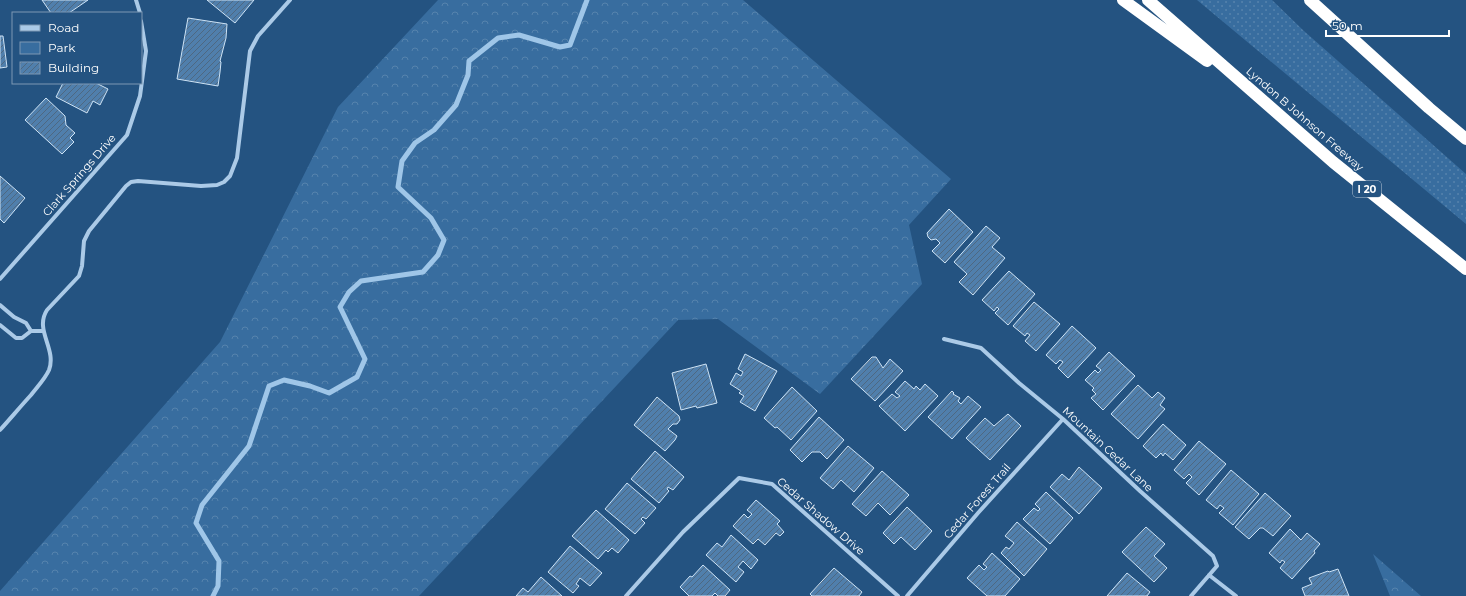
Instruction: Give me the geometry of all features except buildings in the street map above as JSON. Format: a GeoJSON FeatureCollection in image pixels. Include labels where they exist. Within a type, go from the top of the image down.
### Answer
{"type":"FeatureCollection","features":[{"type":"Feature","properties":{"kind":"highway"},"geometry":{"type":"LineString","coordinates":[[1122,0],[1269,106]]}},
{"type":"Feature","properties":{"kind":"highway","name":"Lyndon B Johnson Freeway"},"geometry":{"type":"LineString","coordinates":[[1148,0],[1333,162],[1466,269]]}},
{"type":"Feature","properties":{"kind":"highway"},"geometry":{"type":"LineString","coordinates":[[1310,0],[1429,108],[1466,139]]}},
{"type":"Feature","properties":{"kind":"street"},"geometry":{"type":"LineString","coordinates":[[136,0],[140,12]]}},
{"type":"Feature","properties":{"kind":"street"},"geometry":{"type":"LineString","coordinates":[[0,430],[41,383],[49,369],[51,355],[43,331],[44,316],[47,310],[79,276],[82,266],[84,241],[89,231],[126,186],[131,182],[138,181],[201,186],[217,185],[224,182],[230,176],[237,158],[250,51],[258,36],[290,0]]}},
{"type":"Feature","properties":{"kind":"street","name":"Clark Springs Drive"},"geometry":{"type":"LineString","coordinates":[[142,28],[146,51],[142,81]]}},
{"type":"Feature","properties":{"kind":"street","name":"Clark Springs Drive"},"geometry":{"type":"LineString","coordinates":[[0,279],[127,135],[140,96],[142,84]]}},
{"type":"Feature","properties":{"kind":"street"},"geometry":{"type":"LineString","coordinates":[[0,305],[14,317],[26,323],[31,331]]}},
{"type":"Feature","properties":{"kind":"street"},"geometry":{"type":"LineString","coordinates":[[0,325],[16,338],[22,338],[31,331],[43,331]]}},
{"type":"Feature","properties":{"kind":"street","name":"Mountain Cedar Lane"},"geometry":{"type":"LineString","coordinates":[[944,339],[981,348],[1019,383],[1063,419],[1140,491],[1213,556],[1217,566],[1191,596]]}},
{"type":"Feature","properties":{"kind":"street","name":"Cedar Forest Trail"},"geometry":{"type":"LineString","coordinates":[[907,596],[978,513],[1063,419]]}},
{"type":"Feature","properties":{"kind":"street","name":"Cedar Shadow Drive"},"geometry":{"type":"LineString","coordinates":[[626,596],[683,532],[739,478],[772,484],[898,596]]}},
{"type":"Feature","properties":{"kind":"street"},"geometry":{"type":"LineString","coordinates":[[1210,575],[1236,596]]}},
{"type":"Feature","properties":{"kind":"green space"},"geometry":{"type":"Polygon","coordinates":[[[438,0],[743,0],[951,179],[909,225],[922,284],[820,394],[718,319],[678,320],[419,596],[0,596],[0,591],[220,342],[338,107],[438,0]]]}},
{"type":"Feature","properties":{"kind":"green space"},"geometry":{"type":"Polygon","coordinates":[[[1197,0],[1272,0],[1304,31],[1466,174],[1466,224],[1197,0]]]}},
{"type":"Feature","properties":{"kind":"green space"},"geometry":{"type":"Polygon","coordinates":[[[1373,554],[1421,596],[1390,596],[1373,554]]]}},
{"type":"Feature","properties":{"kind":"waterway"},"geometry":{"type":"LineString","coordinates":[[213,596],[218,586],[219,561],[196,523],[202,505],[249,446],[269,386],[284,380],[310,386],[329,393],[357,377],[365,359],[340,307],[349,292],[361,281],[423,272],[438,255],[444,240],[431,218],[398,187],[402,161],[415,143],[434,130],[456,105],[468,75],[469,61],[498,38],[519,35],[560,47],[570,45],[587,0]]}}]}
